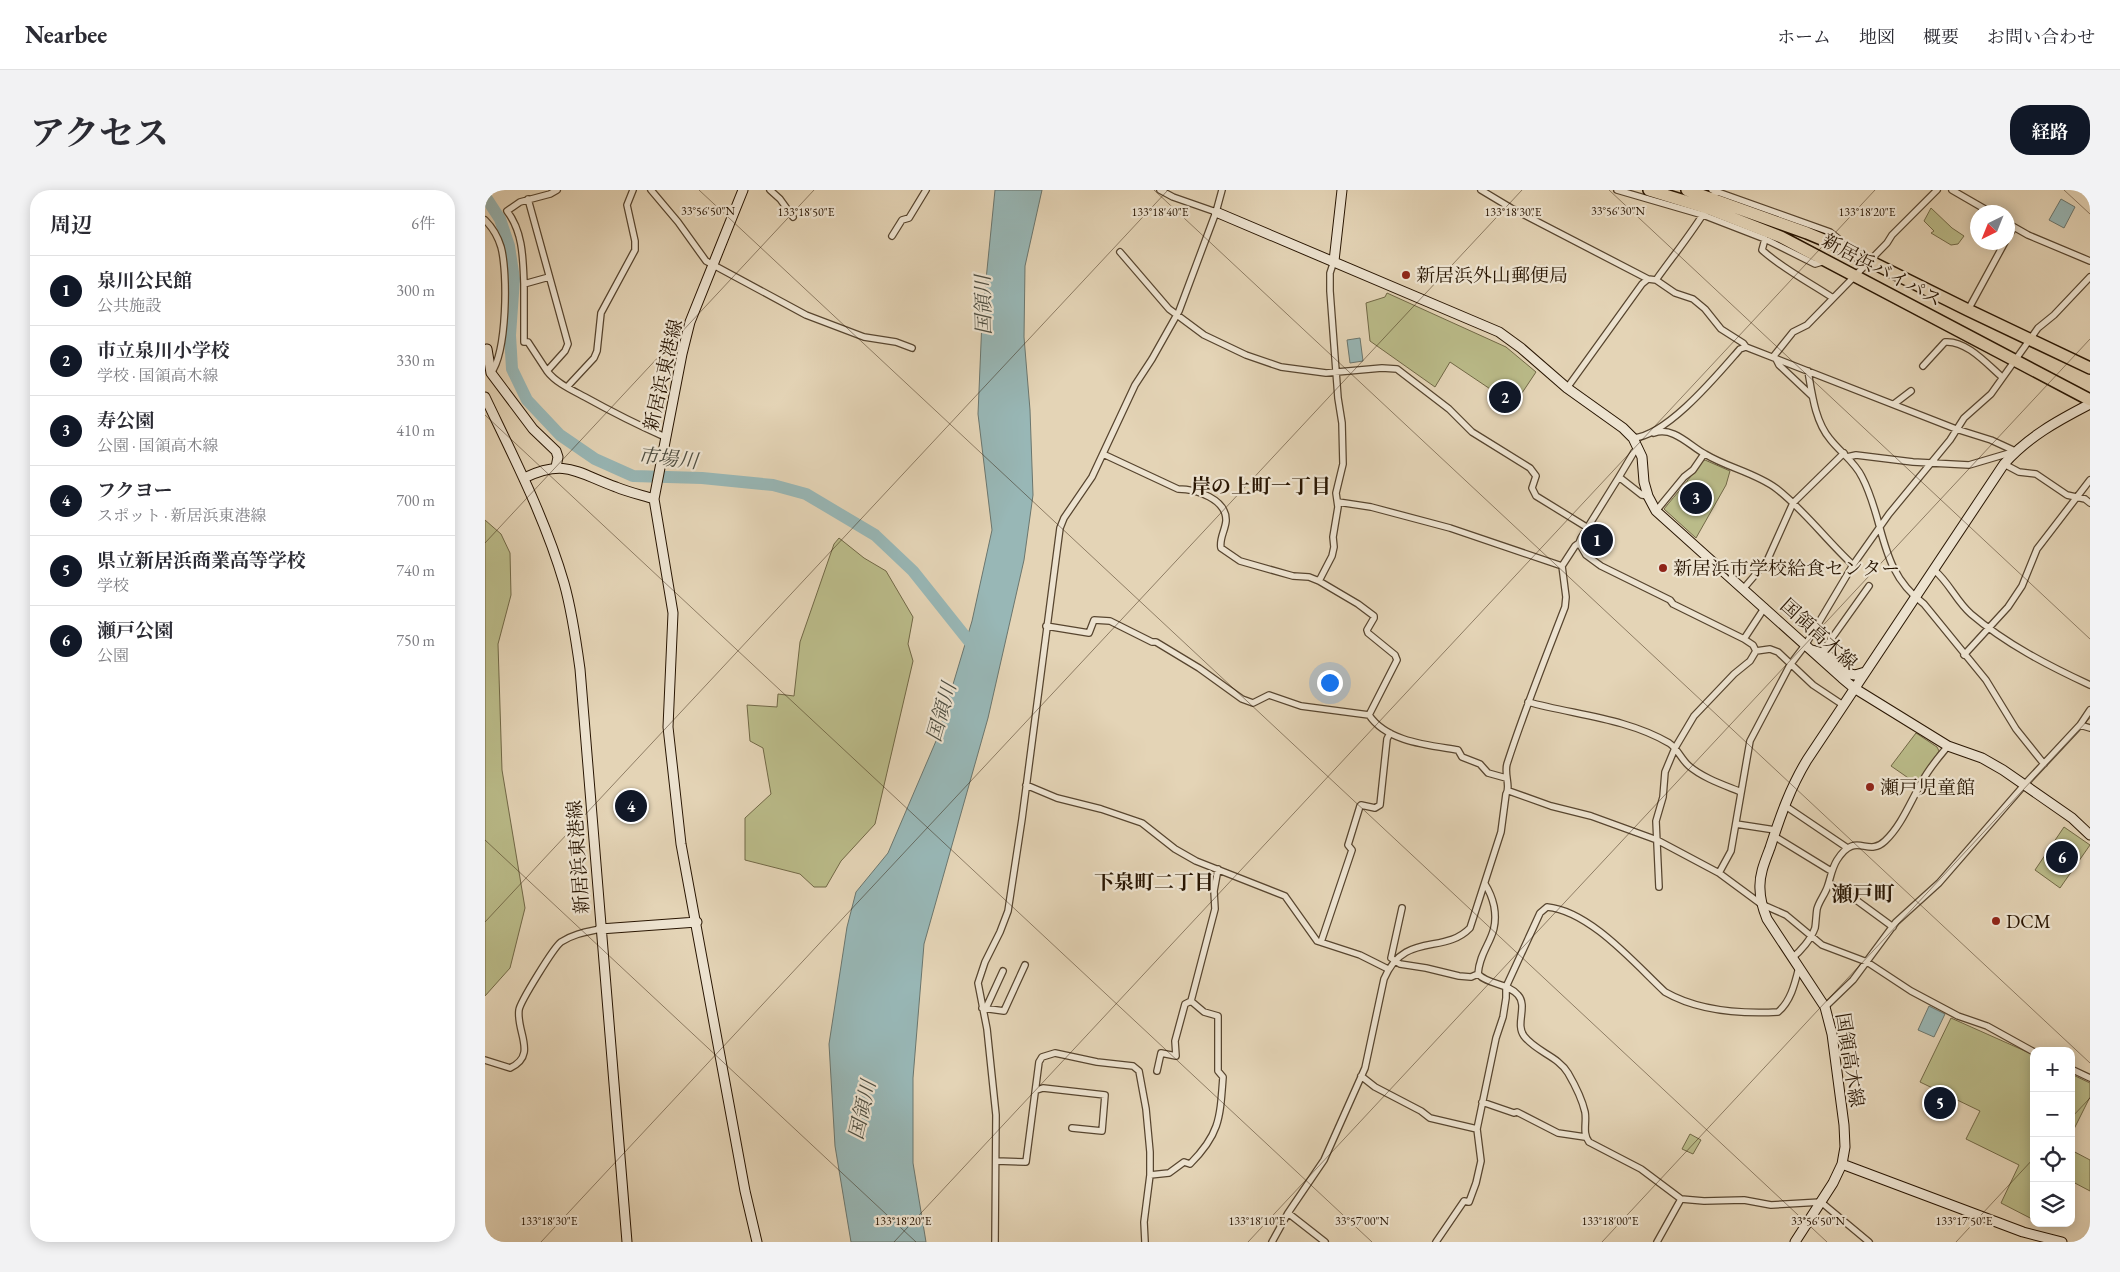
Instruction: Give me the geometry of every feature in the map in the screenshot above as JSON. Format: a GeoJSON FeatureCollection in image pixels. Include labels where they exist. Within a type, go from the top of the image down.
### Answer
{"type":"FeatureCollection","features":[{"type":"Feature","properties":{"kind":"highway","name":"新居浜バイパス"},"geometry":{"type":"LineString","coordinates":[[1649,190],[1705,212],[1781,237],[1853,277],[1972,336],[2090,400]]}},
{"type":"Feature","properties":{"kind":"highway","name":"新居浜バイパス"},"geometry":{"type":"LineString","coordinates":[[1687,190],[1714,192],[1843,248],[2090,368]]}},
{"type":"Feature","properties":{"kind":"main road","name":"新居浜東港線"},"geometry":{"type":"LineString","coordinates":[[655,495],[690,322],[743,190]]}},
{"type":"Feature","properties":{"kind":"main road"},"geometry":{"type":"LineString","coordinates":[[1334,262],[1343,190]]}},
{"type":"Feature","properties":{"kind":"main road","name":"国領高木線"},"geometry":{"type":"LineString","coordinates":[[1216,212],[1499,332],[1521,348],[1567,388],[1623,428],[1633,438],[1639,448],[1648,496],[1656,511],[1765,606],[1854,688],[1795,780],[1774,833],[1761,874],[1759,888],[1761,904],[1767,919],[1825,1007],[1832,1034],[1844,1125],[1845,1147],[1842,1164],[1821,1202],[1795,1242]]}},
{"type":"Feature","properties":{"kind":"main road"},"geometry":{"type":"LineString","coordinates":[[487,349],[491,373],[533,429],[556,451],[558,457],[556,467]]}},
{"type":"Feature","properties":{"kind":"main road","name":"新居浜東港線"},"geometry":{"type":"LineString","coordinates":[[485,397],[548,533],[565,583],[572,617],[580,669],[627,1242]]}},
{"type":"Feature","properties":{"kind":"main road"},"geometry":{"type":"LineString","coordinates":[[2090,404],[2046,427],[2015,451],[2004,464],[1854,688],[1947,746],[1982,758],[2025,784],[2072,818],[2090,835]]}},
{"type":"Feature","properties":{"kind":"main road"},"geometry":{"type":"LineString","coordinates":[[524,478],[540,470],[556,467],[576,470],[617,488],[655,495],[673,614],[668,727],[681,844],[697,922],[745,1191],[757,1242]]}},
{"type":"Feature","properties":{"kind":"main road"},"geometry":{"type":"LineString","coordinates":[[1809,647],[1822,652],[1851,674],[1855,675],[1865,672]]}},
{"type":"Feature","properties":{"kind":"main road"},"geometry":{"type":"LineString","coordinates":[[600,929],[697,922]]}},
{"type":"Feature","properties":{"kind":"main road"},"geometry":{"type":"LineString","coordinates":[[1842,1164],[2014,1229],[2060,1242]]}},
{"type":"Feature","properties":{"kind":"street"},"geometry":{"type":"LineString","coordinates":[[557,190],[550,194],[528,199],[507,211],[514,220],[521,240],[524,284],[524,342],[528,342],[532,346],[552,377],[632,423],[665,439]]}},
{"type":"Feature","properties":{"kind":"street"},"geometry":{"type":"LineString","coordinates":[[567,387],[597,351],[601,313],[635,250],[635,241],[627,205],[633,190]]}},
{"type":"Feature","properties":{"kind":"street"},"geometry":{"type":"LineString","coordinates":[[651,190],[707,261],[806,315],[864,337],[896,342],[912,348]]}},
{"type":"Feature","properties":{"kind":"street"},"geometry":{"type":"LineString","coordinates":[[770,190],[780,199],[793,217]]}},
{"type":"Feature","properties":{"kind":"street"},"geometry":{"type":"LineString","coordinates":[[892,236],[902,220],[909,218],[926,190]]}},
{"type":"Feature","properties":{"kind":"street"},"geometry":{"type":"LineString","coordinates":[[1160,190],[1173,197],[1216,212]]}},
{"type":"Feature","properties":{"kind":"street"},"geometry":{"type":"LineString","coordinates":[[995,1242],[996,1115],[984,1008],[978,993],[979,975],[1008,911],[1027,784],[1060,528],[1064,518],[1092,477],[1135,385],[1152,359],[1176,315],[1223,190]]}},
{"type":"Feature","properties":{"kind":"street"},"geometry":{"type":"LineString","coordinates":[[1481,190],[1511,208],[1648,279],[1656,280],[1675,293],[1693,299],[1705,309],[1721,329],[1743,343],[1746,348]]}},
{"type":"Feature","properties":{"kind":"street"},"geometry":{"type":"LineString","coordinates":[[1617,190],[1705,212],[1815,264],[1827,261]]}},
{"type":"Feature","properties":{"kind":"street"},"geometry":{"type":"LineString","coordinates":[[1775,358],[1793,332],[1807,325],[1937,190]]}},
{"type":"Feature","properties":{"kind":"street"},"geometry":{"type":"LineString","coordinates":[[1952,190],[1978,205]]}},
{"type":"Feature","properties":{"kind":"street"},"geometry":{"type":"LineString","coordinates":[[1656,280],[1705,212],[1714,192]]}},
{"type":"Feature","properties":{"kind":"street"},"geometry":{"type":"LineString","coordinates":[[528,199],[568,344],[565,351],[547,371]]}},
{"type":"Feature","properties":{"kind":"street"},"geometry":{"type":"LineString","coordinates":[[485,220],[490,225],[501,245],[505,271],[505,302],[499,354],[496,366],[491,373]]}},
{"type":"Feature","properties":{"kind":"street"},"geometry":{"type":"LineString","coordinates":[[2015,227],[2090,261]]}},
{"type":"Feature","properties":{"kind":"street"},"geometry":{"type":"LineString","coordinates":[[1765,239],[1762,250],[1777,263],[1833,298]]}},
{"type":"Feature","properties":{"kind":"street"},"geometry":{"type":"LineString","coordinates":[[1968,310],[2001,250]]}},
{"type":"Feature","properties":{"kind":"street"},"geometry":{"type":"LineString","coordinates":[[1120,252],[1176,315],[1203,335],[1246,355],[1281,367],[1326,373],[1382,368],[1397,369],[1435,397],[1472,432],[1530,468],[1536,476],[1532,488],[1536,496],[1588,528]]}},
{"type":"Feature","properties":{"kind":"street"},"geometry":{"type":"LineString","coordinates":[[1319,581],[1332,556],[1334,547],[1333,537],[1338,502],[1336,493],[1341,478],[1344,445],[1329,273],[1334,262]]}},
{"type":"Feature","properties":{"kind":"street"},"geometry":{"type":"LineString","coordinates":[[524,284],[549,277]]}},
{"type":"Feature","properties":{"kind":"street"},"geometry":{"type":"LineString","coordinates":[[1719,873],[1731,851],[1750,741],[1790,665],[1809,647],[1853,565],[1881,525],[1932,463],[1964,418],[1991,394],[2029,339],[2090,277]]}},
{"type":"Feature","properties":{"kind":"street"},"geometry":{"type":"LineString","coordinates":[[1567,388],[1648,279]]}},
{"type":"Feature","properties":{"kind":"street"},"geometry":{"type":"LineString","coordinates":[[1923,366],[1945,342],[1953,341],[1969,350],[2002,377]]}},
{"type":"Feature","properties":{"kind":"street"},"geometry":{"type":"LineString","coordinates":[[1648,435],[1695,399],[1740,349],[1746,348],[1956,429],[1991,440],[2015,451]]}},
{"type":"Feature","properties":{"kind":"street"},"geometry":{"type":"LineString","coordinates":[[1775,358],[1779,365],[1812,396]]}},
{"type":"Feature","properties":{"kind":"street"},"geometry":{"type":"LineString","coordinates":[[1808,371],[1812,396],[1820,422],[1830,439],[1846,455],[1862,476],[1881,525],[1883,540],[1891,565],[1903,586],[1924,604],[1964,656],[1986,680],[2016,729],[2043,764]]}},
{"type":"Feature","properties":{"kind":"street"},"geometry":{"type":"LineString","coordinates":[[1894,404],[1911,391]]}},
{"type":"Feature","properties":{"kind":"street"},"geometry":{"type":"LineString","coordinates":[[1633,438],[1659,431],[1671,433],[1704,454],[1758,478],[1776,489],[1793,503],[1853,565]]}},
{"type":"Feature","properties":{"kind":"street"},"geometry":{"type":"LineString","coordinates":[[1272,1242],[1288,1213],[1324,1160],[1365,1068],[1384,978],[1388,969],[1401,954],[1411,949],[1465,933],[1469,928],[1501,832],[1509,791],[1506,768],[1528,702],[1565,607],[1566,598],[1562,566],[1575,546],[1579,544],[1633,452],[1639,448]]}},
{"type":"Feature","properties":{"kind":"street"},"geometry":{"type":"LineString","coordinates":[[1744,588],[1767,561],[1793,503],[1846,455],[1969,465],[2015,451]]}},
{"type":"Feature","properties":{"kind":"street"},"geometry":{"type":"LineString","coordinates":[[1103,454],[1178,489],[1191,489],[1221,505],[1226,523],[1220,544],[1221,548],[1240,561],[1293,576],[1309,577],[1319,581],[1358,604],[1373,616],[1374,618],[1367,630],[1368,633],[1395,655],[1397,660],[1369,715]]}},
{"type":"Feature","properties":{"kind":"street"},"geometry":{"type":"LineString","coordinates":[[1656,511],[1693,470],[1704,454]]}},
{"type":"Feature","properties":{"kind":"street"},"geometry":{"type":"LineString","coordinates":[[2004,464],[2019,472],[2036,474],[2067,494],[2077,496],[2090,503]]}},
{"type":"Feature","properties":{"kind":"street"},"geometry":{"type":"LineString","coordinates":[[1619,477],[1642,495],[1648,496]]}},
{"type":"Feature","properties":{"kind":"street"},"geometry":{"type":"LineString","coordinates":[[1964,656],[2008,607],[2022,586],[2037,549],[2090,480]]}},
{"type":"Feature","properties":{"kind":"street"},"geometry":{"type":"LineString","coordinates":[[1338,502],[1371,507],[1450,528],[1562,566]]}},
{"type":"Feature","properties":{"kind":"street"},"geometry":{"type":"LineString","coordinates":[[1579,544],[1586,555],[1601,566],[1670,600],[1673,604],[1744,640],[1753,645],[1756,651]]}},
{"type":"Feature","properties":{"kind":"street"},"geometry":{"type":"LineString","coordinates":[[1934,570],[1946,582],[1963,606],[1989,627],[2031,655],[2090,686]]}},
{"type":"Feature","properties":{"kind":"street"},"geometry":{"type":"LineString","coordinates":[[1822,652],[1869,586]]}},
{"type":"Feature","properties":{"kind":"street"},"geometry":{"type":"LineString","coordinates":[[1744,640],[1765,606]]}},
{"type":"Feature","properties":{"kind":"street"},"geometry":{"type":"LineString","coordinates":[[1046,626],[1089,633],[1094,620],[1110,621],[1174,652],[1242,699],[1253,703],[1269,695],[1301,706],[1369,715]]}},
{"type":"Feature","properties":{"kind":"street"},"geometry":{"type":"LineString","coordinates":[[1756,651],[1770,649],[1778,652],[1813,685],[1843,705]]}},
{"type":"Feature","properties":{"kind":"street"},"geometry":{"type":"LineString","coordinates":[[1659,887],[1656,821],[1663,797],[1665,772],[1675,748],[1694,716],[1734,674],[1750,661],[1756,651]]}},
{"type":"Feature","properties":{"kind":"street"},"geometry":{"type":"LineString","coordinates":[[1528,702],[1606,718],[1641,731],[1675,748],[1689,766],[1713,780],[1741,792]]}},
{"type":"Feature","properties":{"kind":"street"},"geometry":{"type":"LineString","coordinates":[[1825,1007],[1853,980],[1893,927],[1939,883],[2025,784],[2080,725],[2090,710]]}},
{"type":"Feature","properties":{"kind":"street"},"geometry":{"type":"LineString","coordinates":[[1369,715],[1373,722],[1390,734],[1415,742],[1458,750],[1462,757],[1480,764],[1488,773],[1506,778]]}},
{"type":"Feature","properties":{"kind":"street"},"geometry":{"type":"LineString","coordinates":[[2080,725],[2090,728]]}},
{"type":"Feature","properties":{"kind":"street"},"geometry":{"type":"LineString","coordinates":[[1321,942],[1353,850],[1348,845],[1360,806],[1361,804],[1375,808],[1380,805],[1387,739],[1390,734]]}},
{"type":"Feature","properties":{"kind":"street"},"geometry":{"type":"LineString","coordinates":[[1792,958],[1811,936],[1815,927],[1817,908],[1829,883],[1831,870],[1846,847],[1859,844],[1870,847],[1884,842],[1911,803],[1930,768],[1947,746]]}},
{"type":"Feature","properties":{"kind":"street"},"geometry":{"type":"LineString","coordinates":[[1027,784],[1057,798],[1101,808],[1142,823],[1175,849],[1196,861],[1285,896],[1314,937],[1321,942],[1361,955],[1388,969]]}},
{"type":"Feature","properties":{"kind":"street"},"geometry":{"type":"LineString","coordinates":[[1509,791],[1551,806],[1591,816],[1657,840],[1719,873],[1761,904],[1786,915],[1821,944],[1867,962],[1911,991],[1958,1016],[1987,1026],[2030,1050]]}},
{"type":"Feature","properties":{"kind":"street"},"geometry":{"type":"LineString","coordinates":[[1784,804],[1846,847]]}},
{"type":"Feature","properties":{"kind":"street"},"geometry":{"type":"LineString","coordinates":[[1736,824],[1774,833],[1831,870]]}},
{"type":"Feature","properties":{"kind":"street"},"geometry":{"type":"LineString","coordinates":[[1157,1071],[1161,1053],[1176,1056],[1175,1041],[1185,1004],[1191,1001],[1215,909],[1213,891],[1217,869]]}},
{"type":"Feature","properties":{"kind":"street"},"geometry":{"type":"LineString","coordinates":[[1829,883],[1848,894],[1893,927]]}},
{"type":"Feature","properties":{"kind":"street"},"geometry":{"type":"LineString","coordinates":[[1485,884],[1491,893],[1496,927],[1478,966],[1478,974],[1482,978],[1505,987],[1518,995],[1522,1002],[1520,1025],[1523,1035],[1535,1047],[1559,1063],[1567,1072],[1578,1092],[1585,1113],[1585,1137],[1589,1142],[1641,1169],[1681,1199],[1703,1201],[1744,1200],[1771,1205],[1821,1202],[1869,1242]]}},
{"type":"Feature","properties":{"kind":"street"},"geometry":{"type":"LineString","coordinates":[[1436,1242],[1464,1201],[1469,1202],[1476,1183],[1481,1161],[1477,1129],[1496,1038],[1507,998],[1505,987],[1540,913],[1547,907],[1556,908],[1592,925],[1665,992],[1676,999],[1717,1010],[1778,1012],[1785,1006],[1799,967]]}},
{"type":"Feature","properties":{"kind":"street"},"geometry":{"type":"LineString","coordinates":[[1394,962],[1391,958],[1402,908]]}},
{"type":"Feature","properties":{"kind":"street"},"geometry":{"type":"LineString","coordinates":[[485,1060],[511,1068],[519,1064],[525,1053],[519,1011],[523,1000],[559,943],[577,934],[600,929]]}},
{"type":"Feature","properties":{"kind":"street"},"geometry":{"type":"LineString","coordinates":[[1394,962],[1459,976],[1471,977],[1478,974]]}},
{"type":"Feature","properties":{"kind":"street"},"geometry":{"type":"LineString","coordinates":[[984,1008],[1004,1011],[1025,965]]}},
{"type":"Feature","properties":{"kind":"street"},"geometry":{"type":"LineString","coordinates":[[984,1008],[1003,971]]}},
{"type":"Feature","properties":{"kind":"street"},"geometry":{"type":"LineString","coordinates":[[1150,1175],[1169,1173],[1184,1162],[1190,1164],[1205,1149],[1220,1118],[1223,1077],[1218,1071],[1218,1016],[1204,1012],[1191,1001]]}},
{"type":"Feature","properties":{"kind":"street"},"geometry":{"type":"LineString","coordinates":[[996,1161],[1026,1162],[1037,1090],[1039,1062],[1042,1057],[1055,1053],[1097,1062],[1133,1066],[1139,1072],[1146,1109],[1150,1175],[1144,1222],[1145,1242]]}},
{"type":"Feature","properties":{"kind":"street"},"geometry":{"type":"LineString","coordinates":[[2075,1071],[2090,1078]]}},
{"type":"Feature","properties":{"kind":"street"},"geometry":{"type":"LineString","coordinates":[[1361,1076],[1375,1087],[1421,1111],[1429,1118],[1477,1129]]}},
{"type":"Feature","properties":{"kind":"street"},"geometry":{"type":"LineString","coordinates":[[1037,1090],[1043,1088],[1105,1095],[1102,1131],[1072,1128]]}},
{"type":"Feature","properties":{"kind":"street"},"geometry":{"type":"LineString","coordinates":[[1482,1102],[1514,1113],[1517,1112],[1558,1133],[1585,1137]]}},
{"type":"Feature","properties":{"kind":"street"},"geometry":{"type":"LineString","coordinates":[[1657,1242],[1681,1199]]}},
{"type":"Feature","properties":{"kind":"street"},"geometry":{"type":"LineString","coordinates":[[1288,1213],[1325,1242]]}},
{"type":"Feature","properties":{"kind":"green space"},"geometry":{"type":"Polygon","coordinates":[[[1931,208],[1952,228],[1964,236],[1958,244],[1951,245],[1931,233],[1934,231],[1924,221],[1931,208]]]}},
{"type":"Feature","properties":{"kind":"green space"},"geometry":{"type":"Polygon","coordinates":[[[1387,293],[1506,347],[1536,372],[1514,405],[1450,362],[1435,387],[1370,341],[1366,303],[1385,297],[1387,293]]]}},
{"type":"Feature","properties":{"kind":"green space"},"geometry":{"type":"Polygon","coordinates":[[[1705,460],[1730,471],[1726,485],[1696,538],[1664,509],[1701,461],[1705,460]]]}},
{"type":"Feature","properties":{"kind":"green space"},"geometry":{"type":"Polygon","coordinates":[[[485,520],[501,534],[510,553],[511,595],[498,644],[502,770],[525,908],[510,968],[485,996],[485,520]]]}},
{"type":"Feature","properties":{"kind":"green space"},"geometry":{"type":"Polygon","coordinates":[[[839,538],[864,558],[886,571],[913,617],[908,644],[913,661],[875,824],[841,861],[826,887],[814,887],[800,874],[745,860],[745,818],[771,794],[763,748],[750,741],[747,705],[777,707],[778,694],[794,696],[800,642],[834,544],[839,538]]]}},
{"type":"Feature","properties":{"kind":"green space"},"geometry":{"type":"Polygon","coordinates":[[[1916,733],[1937,747],[1939,751],[1917,784],[1891,766],[1916,733]]]}},
{"type":"Feature","properties":{"kind":"green space"},"geometry":{"type":"Polygon","coordinates":[[[2064,827],[2090,845],[2060,888],[2035,870],[2064,827]]]}},
{"type":"Feature","properties":{"kind":"green space"},"geometry":{"type":"Polygon","coordinates":[[[1951,1018],[2030,1053],[2030,1218],[2001,1203],[2019,1165],[1966,1139],[1980,1111],[1920,1082],[1951,1018]]]}},
{"type":"Feature","properties":{"kind":"green space"},"geometry":{"type":"Polygon","coordinates":[[[2075,1076],[2090,1083],[2090,1097],[2075,1127],[2075,1076]]]}},
{"type":"Feature","properties":{"kind":"green space"},"geometry":{"type":"Polygon","coordinates":[[[1690,1134],[1701,1140],[1693,1154],[1682,1149],[1690,1134]]]}},
{"type":"Feature","properties":{"kind":"green space"},"geometry":{"type":"Polygon","coordinates":[[[2075,1152],[2090,1160],[2090,1191],[2075,1183],[2075,1152]]]}},
{"type":"Feature","properties":{"kind":"water","name":"国領川"},"geometry":{"type":"Polygon","coordinates":[[[995,190],[1042,190],[1025,266],[1024,337],[1030,410],[1033,495],[1024,560],[988,718],[924,944],[913,1078],[913,1163],[926,1242],[851,1242],[835,1146],[829,1044],[847,927],[856,892],[888,853],[936,741],[972,621],[992,530],[978,414],[982,320],[995,190]]]}},
{"type":"Feature","properties":{"kind":"water"},"geometry":{"type":"Polygon","coordinates":[[[2061,199],[2075,207],[2064,228],[2049,220],[2061,199]]]}},
{"type":"Feature","properties":{"kind":"water"},"geometry":{"type":"Polygon","coordinates":[[[1360,338],[1363,361],[1350,363],[1347,340],[1360,338]]]}},
{"type":"Feature","properties":{"kind":"water"},"geometry":{"type":"Polygon","coordinates":[[[1929,1006],[1945,1014],[1934,1037],[1918,1030],[1929,1006]]]}},
{"type":"Feature","properties":{"kind":"waterway","name":"市場川"},"geometry":{"type":"LineString","coordinates":[[485,196],[500,219],[509,246],[514,279],[510,335],[512,369],[527,400],[560,435],[595,459],[633,476],[702,478],[773,485],[806,494],[875,535],[913,571],[976,650]]}},
{"type":"Feature","properties":{"kind":"place","name":"新居浜外山郵便局"},"geometry":{"type":"Point","coordinates":[1406,275]}},
{"type":"Feature","properties":{"kind":"place","name":"市立泉川小学校"},"geometry":{"type":"Point","coordinates":[1505,397]}},
{"type":"Feature","properties":{"kind":"place","name":"寿公園"},"geometry":{"type":"Point","coordinates":[1696,498]}},
{"type":"Feature","properties":{"kind":"place","name":"泉川公民館"},"geometry":{"type":"Point","coordinates":[1597,540]}},
{"type":"Feature","properties":{"kind":"place","name":"新居浜市学校給食センター"},"geometry":{"type":"Point","coordinates":[1663,568]}},
{"type":"Feature","properties":{"kind":"place","name":"瀬戸児童館"},"geometry":{"type":"Point","coordinates":[1870,787]}},
{"type":"Feature","properties":{"kind":"place","name":"フクヨー"},"geometry":{"type":"Point","coordinates":[631,806]}},
{"type":"Feature","properties":{"kind":"place","name":"瀬戸公園"},"geometry":{"type":"Point","coordinates":[2062,857]}},
{"type":"Feature","properties":{"kind":"place","name":"DCM"},"geometry":{"type":"Point","coordinates":[1996,921]}},
{"type":"Feature","properties":{"kind":"place","name":"県立新居浜商業高等学校"},"geometry":{"type":"Point","coordinates":[1940,1103]}},
{"type":"Feature","properties":{"kind":"district","name":"岸の上町一丁目"},"geometry":{"type":"Point","coordinates":[1261,486]}},
{"type":"Feature","properties":{"kind":"district","name":"下泉町二丁目"},"geometry":{"type":"Point","coordinates":[1154,882]}},
{"type":"Feature","properties":{"kind":"district","name":"瀬戸町"},"geometry":{"type":"Point","coordinates":[1863,893]}}]}
